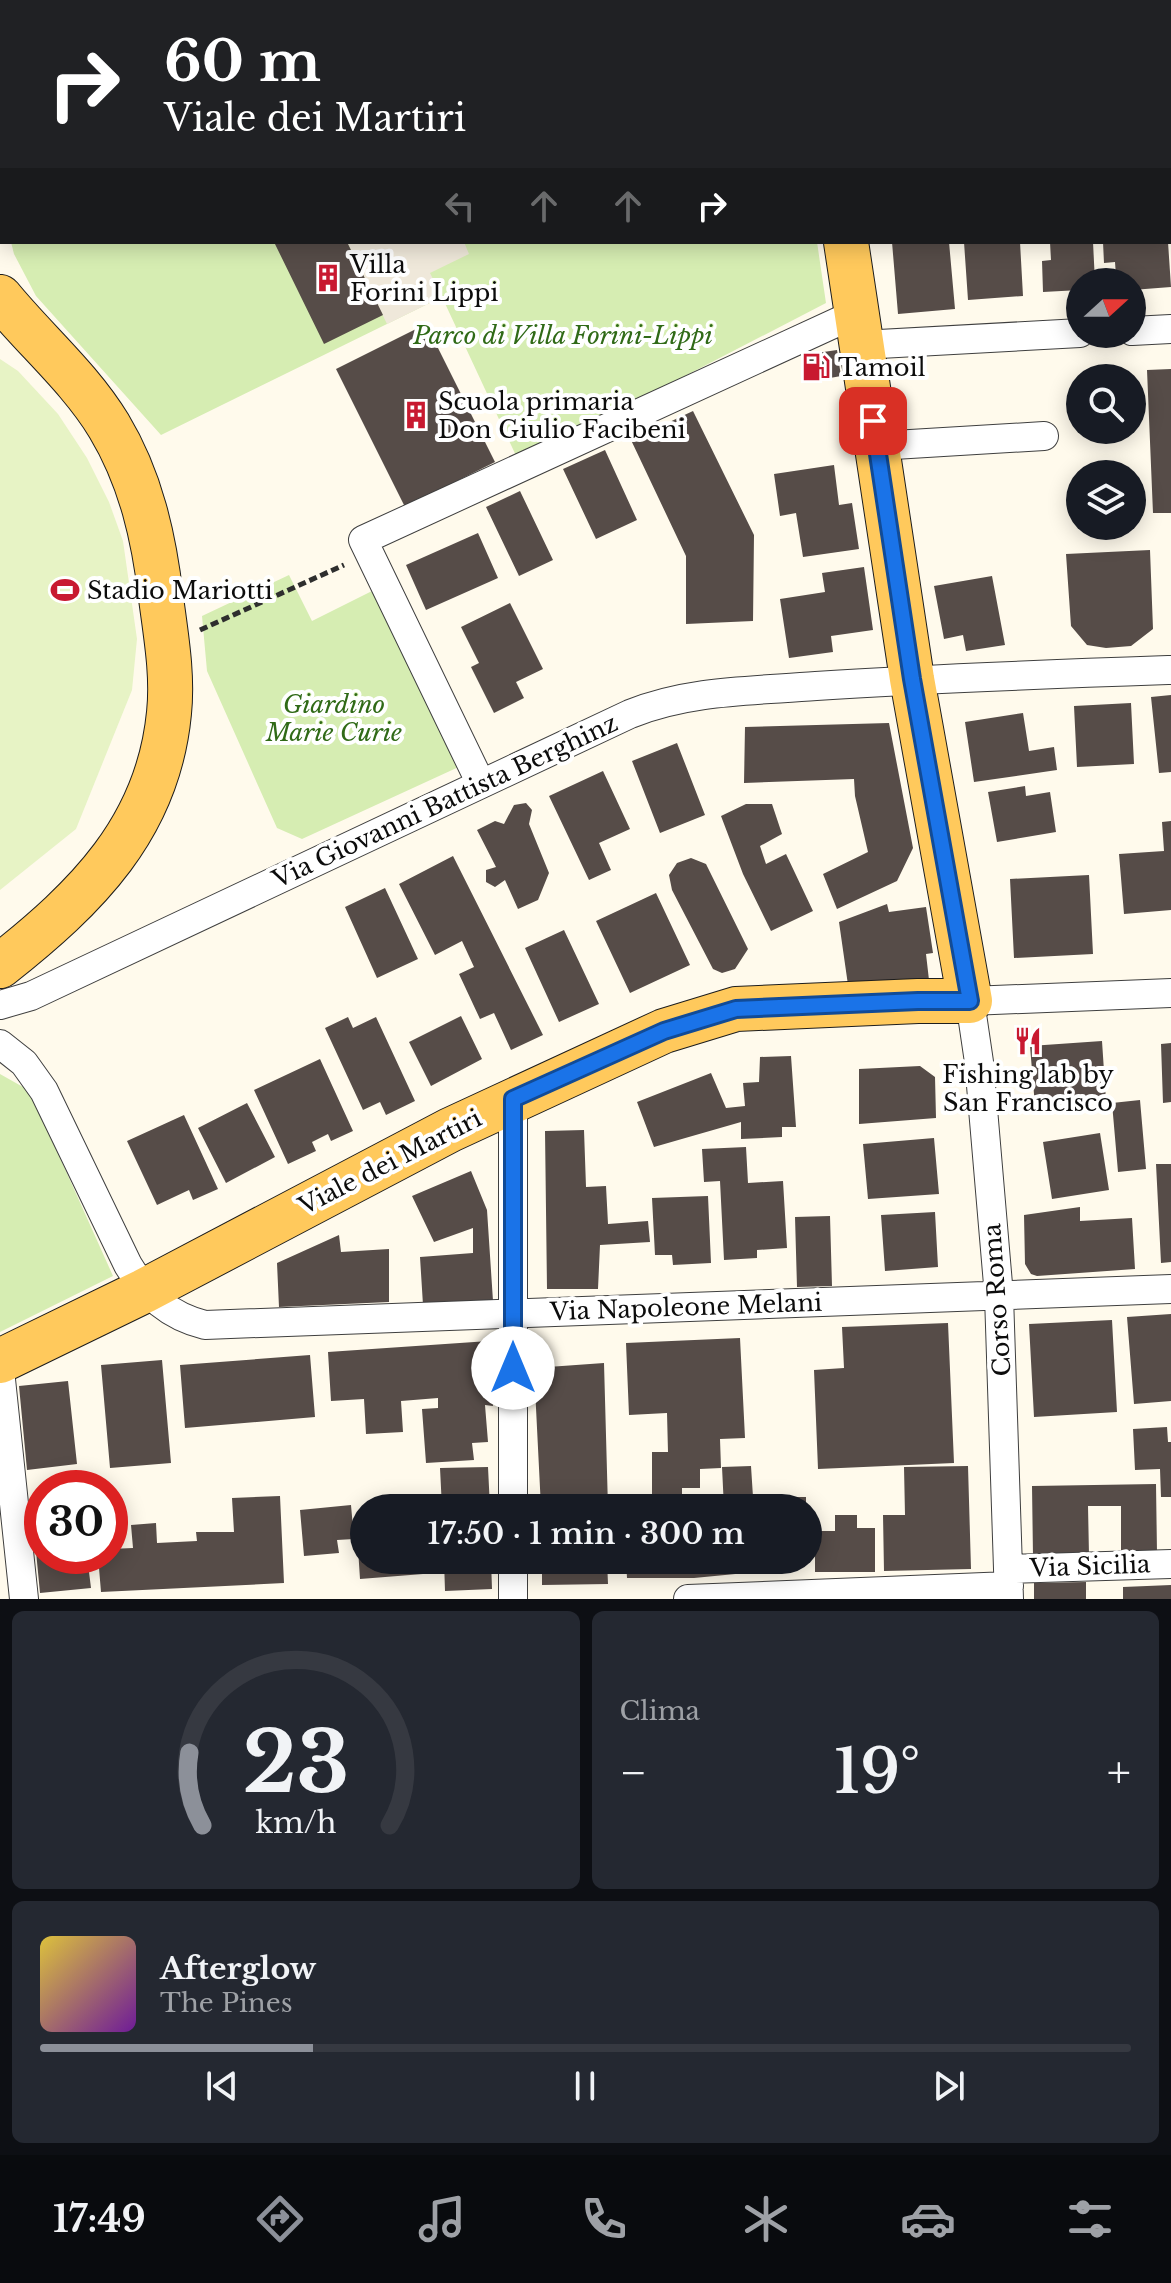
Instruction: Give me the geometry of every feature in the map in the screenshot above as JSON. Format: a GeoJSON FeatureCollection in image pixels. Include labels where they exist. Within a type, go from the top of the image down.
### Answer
{"type":"FeatureCollection","features":[{"type":"Feature","properties":{"kind":"main road"},"geometry":{"type":"LineString","coordinates":[[846,244],[912,679],[970,1001]]}},
{"type":"Feature","properties":{"kind":"main road"},"geometry":{"type":"LineString","coordinates":[[0,297],[92,403],[109,427],[126,461],[154,540],[167,647],[170,712],[154,786],[121,847],[64,912],[0,966]]}},
{"type":"Feature","properties":{"kind":"main road","name":"Viale dei Martiri"},"geometry":{"type":"LineString","coordinates":[[0,1361],[144,1291],[513,1099],[664,1031],[736,1009],[970,1001]]}},
{"type":"Feature","properties":{"kind":"street"},"geometry":{"type":"LineString","coordinates":[[481,784],[363,540],[859,329],[1066,333]]}},
{"type":"Feature","properties":{"kind":"street"},"geometry":{"type":"LineString","coordinates":[[1146,330],[1171,329]]}},
{"type":"Feature","properties":{"kind":"street"},"geometry":{"type":"LineString","coordinates":[[877,446],[1044,436]]}},
{"type":"Feature","properties":{"kind":"street","name":"Via Giovanni Battista Berghinz"},"geometry":{"type":"LineString","coordinates":[[0,1005],[45,989],[663,701],[702,695],[912,679],[1171,670]]}},
{"type":"Feature","properties":{"kind":"street"},"geometry":{"type":"LineString","coordinates":[[970,1001],[1171,993]]}},
{"type":"Feature","properties":{"kind":"street","name":"Corso Roma"},"geometry":{"type":"LineString","coordinates":[[970,1001],[979,1062],[999,1296],[1009,1585]]}},
{"type":"Feature","properties":{"kind":"street"},"geometry":{"type":"LineString","coordinates":[[0,1044],[24,1063],[44,1091],[128,1265],[144,1291]]}},
{"type":"Feature","properties":{"kind":"street"},"geometry":{"type":"LineString","coordinates":[[513,1099],[513,1494]]}},
{"type":"Feature","properties":{"kind":"street","name":"Via Napoleone Melani"},"geometry":{"type":"LineString","coordinates":[[144,1291],[182,1318],[205,1325],[1171,1289]]}},
{"type":"Feature","properties":{"kind":"street"},"geometry":{"type":"LineString","coordinates":[[0,1370],[24,1599]]}},
{"type":"Feature","properties":{"kind":"street","name":"Via Sicilia"},"geometry":{"type":"LineString","coordinates":[[688,1599],[1009,1585],[1171,1564]]}},
{"type":"Feature","properties":{"kind":"street"},"geometry":{"type":"LineString","coordinates":[[513,1574],[513,1599]]}},
{"type":"Feature","properties":{"kind":"path"},"geometry":{"type":"LineString","coordinates":[[167,647],[370,554]]}},
{"type":"Feature","properties":{"kind":"green space","name":"Parco di Villa Forini-Lippi"},"geometry":{"type":"Polygon","coordinates":[[[12,244],[817,244],[826,303],[519,462],[442,297],[161,435],[36,296],[12,244]]]}},
{"type":"Feature","properties":{"kind":"green space","name":"Stadio Mariotti"},"geometry":{"type":"Polygon","coordinates":[[[0,359],[18,371],[58,414],[87,458],[109,502],[123,541],[137,639],[132,690],[76,829],[0,890],[0,359]]]}},
{"type":"Feature","properties":{"kind":"green space","name":"Giardino Marie Curie"},"geometry":{"type":"Polygon","coordinates":[[[289,575],[312,621],[378,588],[463,765],[302,839],[277,828],[207,671],[202,616],[289,575]]]}},
{"type":"Feature","properties":{"kind":"green space"},"geometry":{"type":"Polygon","coordinates":[[[0,1074],[30,1091],[113,1276],[0,1332],[0,1074]]]}},
{"type":"Feature","properties":{"kind":"shaded area"},"geometry":{"type":"Polygon","coordinates":[[[348,244],[465,244],[469,254],[430,273],[442,297],[387,324],[348,244]]]}},
{"type":"Feature","properties":{"kind":"building","name":"Villa Forini Lippi"},"geometry":{"type":"Polygon","coordinates":[[[275,244],[348,244],[383,315],[324,344],[275,244]]]}},
{"type":"Feature","properties":{"kind":"building"},"geometry":{"type":"Polygon","coordinates":[[[892,244],[949,244],[955,309],[898,314],[892,244]]]}},
{"type":"Feature","properties":{"kind":"building"},"geometry":{"type":"Polygon","coordinates":[[[964,244],[1020,244],[1023,296],[968,300],[964,244]]]}},
{"type":"Feature","properties":{"kind":"building"},"geometry":{"type":"Polygon","coordinates":[[[1050,244],[1093,244],[1094,268],[1066,268],[1066,291],[1043,292],[1042,261],[1051,260],[1050,244]]]}},
{"type":"Feature","properties":{"kind":"building"},"geometry":{"type":"Polygon","coordinates":[[[1103,244],[1168,244],[1171,287],[1146,289],[1146,268],[1115,268],[1115,262],[1104,263],[1103,244]]]}},
{"type":"Feature","properties":{"kind":"building","name":"Scuola primaria Don Giulio Facibeni"},"geometry":{"type":"Polygon","coordinates":[[[426,324],[495,462],[405,507],[336,369],[426,324]]]}},
{"type":"Feature","properties":{"kind":"building"},"geometry":{"type":"Polygon","coordinates":[[[837,350],[841,376],[808,382],[803,355],[837,350]]]}},
{"type":"Feature","properties":{"kind":"building"},"geometry":{"type":"Polygon","coordinates":[[[1171,369],[1171,513],[1153,513],[1147,370],[1171,369]]]}},
{"type":"Feature","properties":{"kind":"building"},"geometry":{"type":"Polygon","coordinates":[[[693,411],[754,535],[753,621],[686,624],[686,556],[631,440],[693,411]]]}},
{"type":"Feature","properties":{"kind":"building"},"geometry":{"type":"Polygon","coordinates":[[[605,450],[637,520],[596,539],[563,469],[605,450]]]}},
{"type":"Feature","properties":{"kind":"building"},"geometry":{"type":"Polygon","coordinates":[[[834,465],[839,505],[852,503],[859,549],[803,557],[796,513],[780,516],[774,474],[834,465]]]}},
{"type":"Feature","properties":{"kind":"building"},"geometry":{"type":"Polygon","coordinates":[[[520,491],[553,560],[519,576],[486,507],[520,491]]]}},
{"type":"Feature","properties":{"kind":"building"},"geometry":{"type":"Polygon","coordinates":[[[478,533],[498,578],[426,610],[406,565],[478,533]]]}},
{"type":"Feature","properties":{"kind":"building"},"geometry":{"type":"Polygon","coordinates":[[[1150,550],[1153,629],[1131,646],[1106,648],[1087,645],[1071,626],[1066,554],[1150,550]]]}},
{"type":"Feature","properties":{"kind":"building"},"geometry":{"type":"Polygon","coordinates":[[[864,567],[873,630],[831,636],[833,652],[789,658],[780,599],[825,592],[822,573],[864,567]]]}},
{"type":"Feature","properties":{"kind":"building"},"geometry":{"type":"Polygon","coordinates":[[[992,576],[1005,645],[966,651],[963,635],[944,639],[934,586],[992,576]]]}},
{"type":"Feature","properties":{"kind":"building"},"geometry":{"type":"Polygon","coordinates":[[[510,603],[543,669],[516,682],[524,698],[494,713],[471,667],[479,663],[461,627],[510,603]]]}},
{"type":"Feature","properties":{"kind":"building"},"geometry":{"type":"Polygon","coordinates":[[[1171,695],[1171,772],[1159,773],[1151,697],[1171,695]]]}},
{"type":"Feature","properties":{"kind":"building"},"geometry":{"type":"Polygon","coordinates":[[[1131,703],[1134,764],[1077,767],[1074,706],[1131,703]]]}},
{"type":"Feature","properties":{"kind":"building"},"geometry":{"type":"Polygon","coordinates":[[[1023,713],[1029,751],[1054,747],[1057,770],[974,782],[965,722],[1023,713]]]}},
{"type":"Feature","properties":{"kind":"building"},"geometry":{"type":"Polygon","coordinates":[[[889,723],[913,848],[897,881],[837,909],[823,874],[868,852],[854,779],[744,783],[745,727],[889,723]]]}},
{"type":"Feature","properties":{"kind":"building"},"geometry":{"type":"Polygon","coordinates":[[[677,743],[705,815],[660,833],[632,761],[677,743]]]}},
{"type":"Feature","properties":{"kind":"building"},"geometry":{"type":"Polygon","coordinates":[[[603,771],[630,829],[599,843],[611,870],[589,880],[549,796],[603,771]]]}},
{"type":"Feature","properties":{"kind":"building"},"geometry":{"type":"Polygon","coordinates":[[[1025,786],[1026,796],[1050,792],[1056,832],[997,842],[988,792],[1025,786]]]}},
{"type":"Feature","properties":{"kind":"building"},"geometry":{"type":"Polygon","coordinates":[[[526,803],[532,810],[529,824],[549,873],[538,900],[518,909],[505,880],[495,887],[486,882],[486,870],[496,867],[477,830],[495,821],[504,824],[514,805],[526,803]]]}},
{"type":"Feature","properties":{"kind":"building"},"geometry":{"type":"Polygon","coordinates":[[[746,804],[772,804],[782,834],[760,846],[766,864],[786,854],[813,911],[771,931],[743,874],[721,816],[746,804]]]}},
{"type":"Feature","properties":{"kind":"building"},"geometry":{"type":"Polygon","coordinates":[[[1171,821],[1171,910],[1124,914],[1119,854],[1164,851],[1162,822],[1171,821]]]}},
{"type":"Feature","properties":{"kind":"building"},"geometry":{"type":"Polygon","coordinates":[[[453,856],[543,1035],[511,1050],[494,1013],[480,1019],[459,974],[474,967],[462,941],[435,955],[399,884],[453,856]]]}},
{"type":"Feature","properties":{"kind":"building"},"geometry":{"type":"Polygon","coordinates":[[[691,858],[706,864],[748,949],[735,969],[722,973],[713,969],[672,890],[669,875],[677,863],[691,858]]]}},
{"type":"Feature","properties":{"kind":"building"},"geometry":{"type":"Polygon","coordinates":[[[1089,875],[1093,954],[1014,958],[1010,879],[1089,875]]]}},
{"type":"Feature","properties":{"kind":"building"},"geometry":{"type":"Polygon","coordinates":[[[385,888],[418,959],[377,978],[345,907],[385,888]]]}},
{"type":"Feature","properties":{"kind":"building"},"geometry":{"type":"Polygon","coordinates":[[[656,893],[690,965],[630,993],[596,921],[656,893]]]}},
{"type":"Feature","properties":{"kind":"building"},"geometry":{"type":"Polygon","coordinates":[[[887,904],[889,912],[926,907],[933,953],[926,954],[929,980],[848,985],[839,922],[887,904]]]}},
{"type":"Feature","properties":{"kind":"building"},"geometry":{"type":"Polygon","coordinates":[[[564,930],[599,1004],[559,1022],[525,948],[564,930]]]}},
{"type":"Feature","properties":{"kind":"building"},"geometry":{"type":"Polygon","coordinates":[[[461,1016],[482,1059],[431,1086],[409,1042],[461,1016]]]}},
{"type":"Feature","properties":{"kind":"building"},"geometry":{"type":"Polygon","coordinates":[[[348,1017],[353,1028],[376,1017],[415,1101],[386,1115],[380,1102],[363,1110],[325,1028],[348,1017]]]}},
{"type":"Feature","properties":{"kind":"building"},"geometry":{"type":"Polygon","coordinates":[[[1102,1041],[1106,1101],[1035,1106],[1030,1046],[1102,1041]]]}},
{"type":"Feature","properties":{"kind":"building"},"geometry":{"type":"Polygon","coordinates":[[[1171,1043],[1171,1102],[1163,1103],[1161,1044],[1171,1043]]]}},
{"type":"Feature","properties":{"kind":"building"},"geometry":{"type":"Polygon","coordinates":[[[791,1056],[796,1127],[782,1127],[782,1137],[741,1139],[741,1122],[654,1147],[637,1102],[711,1073],[726,1108],[745,1106],[743,1083],[759,1082],[760,1057],[791,1056]]]}},
{"type":"Feature","properties":{"kind":"building"},"geometry":{"type":"Polygon","coordinates":[[[320,1059],[353,1131],[331,1141],[328,1134],[312,1142],[316,1151],[288,1164],[254,1090],[320,1059]]]}},
{"type":"Feature","properties":{"kind":"building"},"geometry":{"type":"Polygon","coordinates":[[[920,1066],[935,1077],[936,1118],[859,1124],[859,1069],[920,1066]]]}},
{"type":"Feature","properties":{"kind":"building"},"geometry":{"type":"Polygon","coordinates":[[[1140,1100],[1146,1169],[1118,1172],[1112,1103],[1140,1100]]]}},
{"type":"Feature","properties":{"kind":"building"},"geometry":{"type":"Polygon","coordinates":[[[247,1103],[275,1157],[226,1183],[198,1128],[247,1103]]]}},
{"type":"Feature","properties":{"kind":"building"},"geometry":{"type":"Polygon","coordinates":[[[184,1115],[218,1189],[193,1200],[189,1190],[157,1205],[127,1141],[184,1115]]]}},
{"type":"Feature","properties":{"kind":"building"},"geometry":{"type":"Polygon","coordinates":[[[584,1130],[586,1187],[606,1186],[608,1224],[648,1221],[650,1242],[600,1245],[598,1289],[547,1289],[545,1131],[584,1130]]]}},
{"type":"Feature","properties":{"kind":"building"},"geometry":{"type":"Polygon","coordinates":[[[1100,1133],[1109,1190],[1052,1199],[1043,1142],[1100,1133]]]}},
{"type":"Feature","properties":{"kind":"building"},"geometry":{"type":"Polygon","coordinates":[[[934,1138],[939,1194],[868,1199],[863,1144],[934,1138]]]}},
{"type":"Feature","properties":{"kind":"building"},"geometry":{"type":"Polygon","coordinates":[[[746,1147],[748,1183],[783,1181],[787,1248],[757,1250],[757,1258],[724,1260],[720,1181],[704,1182],[702,1149],[746,1147]]]}},
{"type":"Feature","properties":{"kind":"building"},"geometry":{"type":"Polygon","coordinates":[[[1156,1164],[1171,1164],[1171,1262],[1161,1263],[1156,1164]]]}},
{"type":"Feature","properties":{"kind":"building"},"geometry":{"type":"Polygon","coordinates":[[[471,1171],[487,1210],[493,1301],[423,1305],[420,1257],[473,1253],[473,1228],[434,1242],[412,1196],[471,1171]]]}},
{"type":"Feature","properties":{"kind":"building"},"geometry":{"type":"Polygon","coordinates":[[[708,1196],[711,1263],[673,1265],[672,1255],[655,1255],[652,1198],[708,1196]]]}},
{"type":"Feature","properties":{"kind":"building"},"geometry":{"type":"Polygon","coordinates":[[[1080,1207],[1080,1221],[1132,1218],[1135,1269],[1031,1274],[1025,1264],[1024,1215],[1080,1207]]]}},
{"type":"Feature","properties":{"kind":"building"},"geometry":{"type":"Polygon","coordinates":[[[935,1212],[938,1267],[885,1271],[881,1215],[935,1212]]]}},
{"type":"Feature","properties":{"kind":"building"},"geometry":{"type":"Polygon","coordinates":[[[830,1216],[832,1286],[797,1287],[795,1217],[830,1216]]]}},
{"type":"Feature","properties":{"kind":"building"},"geometry":{"type":"Polygon","coordinates":[[[339,1235],[341,1252],[389,1249],[389,1302],[279,1307],[277,1263],[339,1235]]]}},
{"type":"Feature","properties":{"kind":"building"},"geometry":{"type":"Polygon","coordinates":[[[1171,1314],[1171,1401],[1134,1404],[1127,1317],[1171,1314]]]}},
{"type":"Feature","properties":{"kind":"building"},"geometry":{"type":"Polygon","coordinates":[[[1112,1320],[1117,1412],[1034,1417],[1029,1324],[1112,1320]]]}},
{"type":"Feature","properties":{"kind":"building"},"geometry":{"type":"Polygon","coordinates":[[[948,1323],[954,1463],[818,1469],[814,1370],[844,1368],[842,1327],[948,1323]]]}},
{"type":"Feature","properties":{"kind":"building"},"geometry":{"type":"Polygon","coordinates":[[[740,1338],[745,1438],[720,1439],[721,1468],[700,1469],[700,1488],[682,1488],[682,1494],[652,1494],[652,1452],[668,1452],[667,1413],[629,1415],[626,1343],[740,1338]]]}},
{"type":"Feature","properties":{"kind":"building"},"geometry":{"type":"Polygon","coordinates":[[[489,1341],[493,1406],[485,1405],[488,1442],[472,1443],[474,1460],[426,1463],[422,1409],[438,1408],[438,1398],[401,1401],[403,1432],[366,1434],[364,1399],[331,1401],[328,1352],[489,1341]]]}},
{"type":"Feature","properties":{"kind":"building"},"geometry":{"type":"Polygon","coordinates":[[[310,1355],[315,1417],[185,1428],[180,1365],[310,1355]]]}},
{"type":"Feature","properties":{"kind":"building"},"geometry":{"type":"Polygon","coordinates":[[[162,1360],[171,1463],[110,1468],[101,1365],[162,1360]]]}},
{"type":"Feature","properties":{"kind":"building"},"geometry":{"type":"Polygon","coordinates":[[[604,1363],[608,1494],[540,1494],[534,1368],[604,1363]]]}},
{"type":"Feature","properties":{"kind":"building"},"geometry":{"type":"Polygon","coordinates":[[[68,1381],[77,1464],[27,1470],[19,1386],[68,1381]]]}},
{"type":"Feature","properties":{"kind":"building"},"geometry":{"type":"Polygon","coordinates":[[[1167,1427],[1168,1442],[1171,1442],[1171,1497],[1161,1497],[1160,1469],[1135,1470],[1133,1429],[1167,1427]]]}},
{"type":"Feature","properties":{"kind":"building"},"geometry":{"type":"Polygon","coordinates":[[[751,1466],[753,1494],[723,1494],[722,1467],[751,1466]]]}},
{"type":"Feature","properties":{"kind":"building"},"geometry":{"type":"Polygon","coordinates":[[[968,1466],[971,1569],[884,1571],[883,1515],[905,1515],[904,1467],[968,1466]]]}},
{"type":"Feature","properties":{"kind":"building"},"geometry":{"type":"Polygon","coordinates":[[[488,1467],[489,1494],[441,1494],[440,1468],[488,1467]]]}},
{"type":"Feature","properties":{"kind":"building"},"geometry":{"type":"Polygon","coordinates":[[[1156,1484],[1157,1553],[1121,1553],[1121,1506],[1088,1506],[1089,1555],[1033,1556],[1032,1486],[1156,1484]]]}},
{"type":"Feature","properties":{"kind":"building"},"geometry":{"type":"Polygon","coordinates":[[[280,1496],[284,1583],[101,1592],[100,1574],[128,1574],[128,1548],[133,1548],[131,1525],[156,1523],[157,1543],[197,1541],[196,1532],[234,1532],[232,1498],[280,1496]]]}},
{"type":"Feature","properties":{"kind":"building"},"geometry":{"type":"Polygon","coordinates":[[[350,1505],[350,1539],[337,1540],[339,1553],[304,1556],[300,1510],[350,1505]]]}},
{"type":"Feature","properties":{"kind":"building"},"geometry":{"type":"Polygon","coordinates":[[[835,1515],[857,1515],[857,1528],[875,1528],[875,1572],[822,1572],[822,1531],[835,1531],[835,1515]]]}},
{"type":"Feature","properties":{"kind":"building"},"geometry":{"type":"Polygon","coordinates":[[[38,1574],[89,1574],[91,1588],[40,1593],[38,1574]]]}},
{"type":"Feature","properties":{"kind":"building"},"geometry":{"type":"Polygon","coordinates":[[[360,1574],[423,1574],[360,1579],[360,1574]]]}},
{"type":"Feature","properties":{"kind":"building"},"geometry":{"type":"Polygon","coordinates":[[[444,1574],[491,1574],[492,1589],[445,1591],[444,1574]]]}},
{"type":"Feature","properties":{"kind":"building"},"geometry":{"type":"Polygon","coordinates":[[[542,1574],[608,1574],[608,1584],[542,1585],[542,1574]]]}},
{"type":"Feature","properties":{"kind":"building"},"geometry":{"type":"Polygon","coordinates":[[[627,1574],[735,1574],[694,1578],[627,1578],[627,1574]]]}},
{"type":"Feature","properties":{"kind":"building"},"geometry":{"type":"Polygon","coordinates":[[[1086,1582],[1086,1599],[1034,1599],[1034,1583],[1086,1582]]]}},
{"type":"Feature","properties":{"kind":"building"},"geometry":{"type":"Polygon","coordinates":[[[1171,1585],[1171,1599],[1123,1599],[1123,1587],[1171,1585]]]}},
{"type":"Feature","properties":{"kind":"place","name":"Villa Forini Lippi"},"geometry":{"type":"Point","coordinates":[328,278]}},
{"type":"Feature","properties":{"kind":"place","name":"Tamoil"},"geometry":{"type":"Point","coordinates":[816,367]}},
{"type":"Feature","properties":{"kind":"place","name":"Scuola primaria Don Giulio Facibeni"},"geometry":{"type":"Point","coordinates":[416,415]}},
{"type":"Feature","properties":{"kind":"place","name":"Stadio Mariotti"},"geometry":{"type":"Point","coordinates":[65,590]}},
{"type":"Feature","properties":{"kind":"place","name":"Fishing lab by San Francisco"},"geometry":{"type":"Point","coordinates":[1028,1041]}},
{"type":"Feature","properties":{"kind":"route"},"geometry":{"type":"LineString","coordinates":[[513,1368],[513,1099],[664,1031],[736,1009],[970,1001],[912,679],[873,421]]}}]}
